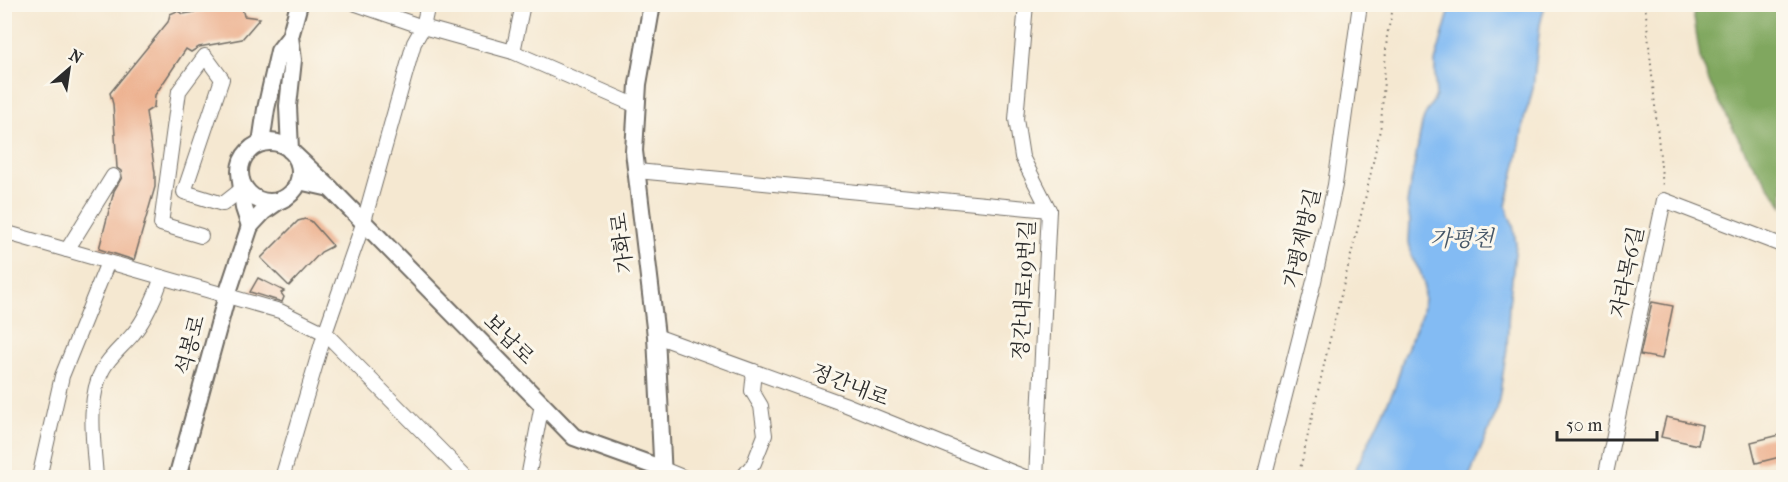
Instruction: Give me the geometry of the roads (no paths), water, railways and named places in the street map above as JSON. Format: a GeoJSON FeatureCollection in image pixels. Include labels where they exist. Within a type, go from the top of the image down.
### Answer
{"type":"FeatureCollection","features":[{"type":"Feature","properties":{"kind":"main road"},"geometry":{"type":"LineString","coordinates":[[293,153],[277,143],[261,143],[249,150],[245,156],[240,170],[244,208],[250,226],[263,212],[288,196],[299,181],[299,164],[293,153],[288,106],[293,60],[290,37],[299,4]]}},
{"type":"Feature","properties":{"kind":"main road","name":"가화로"},"geometry":{"type":"LineString","coordinates":[[652,4],[638,84],[634,152],[656,336],[663,473]]}},
{"type":"Feature","properties":{"kind":"main road"},"geometry":{"type":"LineString","coordinates":[[261,143],[279,51],[290,37]]}},
{"type":"Feature","properties":{"kind":"main road","name":"보납로"},"geometry":{"type":"LineString","coordinates":[[293,153],[364,221],[574,437],[663,473]]}},
{"type":"Feature","properties":{"kind":"main road"},"geometry":{"type":"LineString","coordinates":[[299,181],[330,188]]}},
{"type":"Feature","properties":{"kind":"main road"},"geometry":{"type":"LineString","coordinates":[[241,183],[251,195],[260,200],[270,202],[280,200]]}},
{"type":"Feature","properties":{"kind":"main road","name":"석봉로"},"geometry":{"type":"LineString","coordinates":[[177,477],[226,295],[250,226]]}},
{"type":"Feature","properties":{"kind":"street"},"geometry":{"type":"LineString","coordinates":[[356,4],[423,27],[513,52],[637,106]]}},
{"type":"Feature","properties":{"kind":"street"},"geometry":{"type":"LineString","coordinates":[[282,477],[325,333],[364,221],[414,43],[423,27],[428,4]]}},
{"type":"Feature","properties":{"kind":"street"},"geometry":{"type":"LineString","coordinates":[[513,52],[523,4]]}},
{"type":"Feature","properties":{"kind":"street","name":"정간내로19번길"},"geometry":{"type":"LineString","coordinates":[[1026,4],[1016,119],[1022,157],[1049,210],[1036,477]]}},
{"type":"Feature","properties":{"kind":"street","name":"가평제방길"},"geometry":{"type":"LineString","coordinates":[[1264,477],[1314,281],[1335,185],[1360,4]]}},
{"type":"Feature","properties":{"kind":"street"},"geometry":{"type":"LineString","coordinates":[[184,192],[222,79],[205,56],[179,91],[161,224],[201,236]]}},
{"type":"Feature","properties":{"kind":"street"},"geometry":{"type":"LineString","coordinates":[[637,171],[1049,210]]}},
{"type":"Feature","properties":{"kind":"street"},"geometry":{"type":"LineString","coordinates":[[67,250],[113,176]]}},
{"type":"Feature","properties":{"kind":"street"},"geometry":{"type":"LineString","coordinates":[[166,187],[223,204],[241,183]]}},
{"type":"Feature","properties":{"kind":"street","name":"자라목6길"},"geometry":{"type":"LineString","coordinates":[[1605,477],[1664,200],[1784,246]]}},
{"type":"Feature","properties":{"kind":"street"},"geometry":{"type":"LineString","coordinates":[[4,232],[279,311],[325,333],[468,477]]}},
{"type":"Feature","properties":{"kind":"street"},"geometry":{"type":"LineString","coordinates":[[39,477],[62,376],[108,262]]}},
{"type":"Feature","properties":{"kind":"street"},"geometry":{"type":"LineString","coordinates":[[96,477],[93,399],[103,369],[135,332],[162,277]]}},
{"type":"Feature","properties":{"kind":"street","name":"정간내로"},"geometry":{"type":"LineString","coordinates":[[656,336],[844,404],[1027,477]]}},
{"type":"Feature","properties":{"kind":"street"},"geometry":{"type":"LineString","coordinates":[[742,477],[754,463],[765,435],[761,406],[752,391],[754,371]]}},
{"type":"Feature","properties":{"kind":"street"},"geometry":{"type":"LineString","coordinates":[[528,477],[542,404]]}},
{"type":"Feature","properties":{"kind":"street","name":"보납로"},"geometry":{"type":"LineString","coordinates":[[663,473],[685,477]]}},
{"type":"Feature","properties":{"kind":"water","name":"가평천"},"geometry":{"type":"Polygon","coordinates":[[[1451,5],[1545,5],[1540,25],[1533,88],[1506,206],[1513,224],[1516,244],[1507,348],[1497,411],[1469,477],[1352,477],[1395,387],[1404,356],[1421,316],[1424,284],[1420,271],[1412,258],[1407,203],[1422,124],[1436,96],[1435,62],[1451,5]]]}}]}
